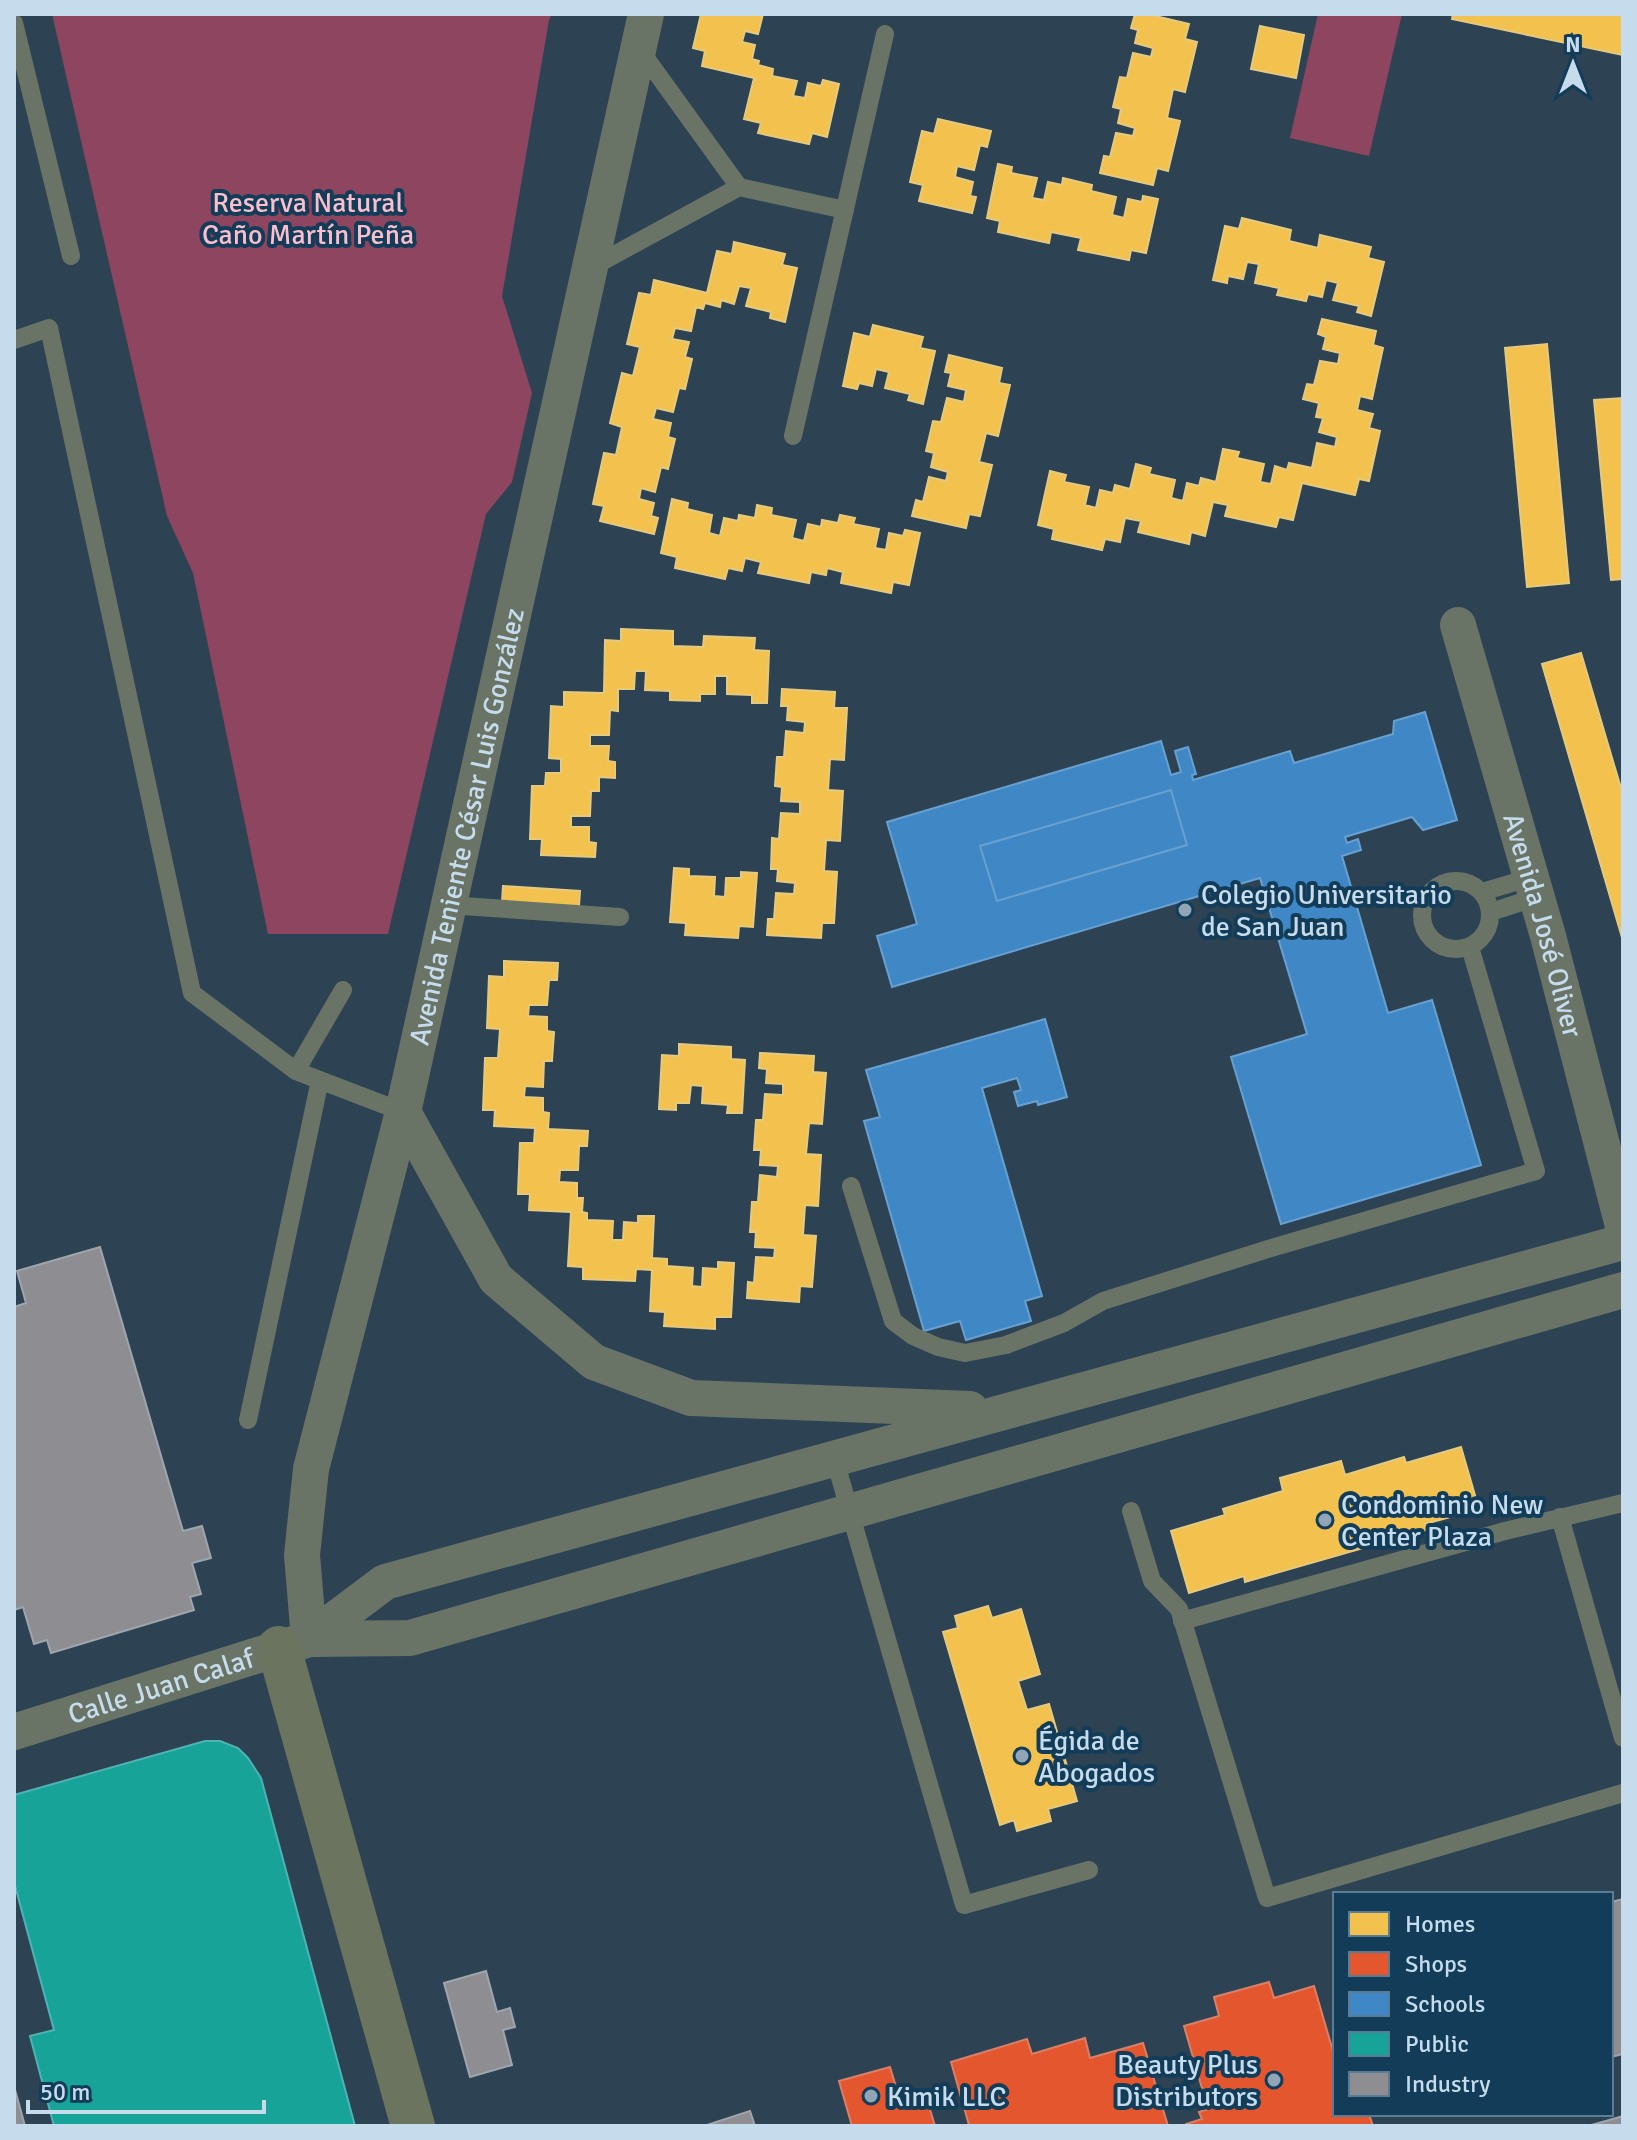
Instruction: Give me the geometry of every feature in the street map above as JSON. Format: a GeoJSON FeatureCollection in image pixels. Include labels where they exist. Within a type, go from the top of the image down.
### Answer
{"type":"FeatureCollection","features":[{"type":"Feature","properties":{"kind":"street","name":"Avenida Teniente César Luis González"},"geometry":{"type":"LineString","coordinates":[[413,2126],[294,1643],[311,1469],[403,1112],[642,31]]}},
{"type":"Feature","properties":{"kind":"street","name":"Avenida José Oliver"},"geometry":{"type":"LineString","coordinates":[[1458,625],[1534,887],[1623,1226]]}},
{"type":"Feature","properties":{"kind":"street"},"geometry":{"type":"LineString","coordinates":[[403,1112],[496,1279],[594,1362],[691,1398],[1006,1410]]}},
{"type":"Feature","properties":{"kind":"street"},"geometry":{"type":"LineString","coordinates":[[294,1643],[385,1582],[1623,1242]]}},
{"type":"Feature","properties":{"kind":"street"},"geometry":{"type":"LineString","coordinates":[[294,1643],[410,1638],[1623,1290]]}},
{"type":"Feature","properties":{"kind":"street","name":"Calle Juan Calaf"},"geometry":{"type":"LineString","coordinates":[[14,1732],[294,1643]]}},
{"type":"Feature","properties":{"kind":"lane"},"geometry":{"type":"LineString","coordinates":[[14,23],[71,256]]}},
{"type":"Feature","properties":{"kind":"lane"},"geometry":{"type":"LineString","coordinates":[[642,31],[739,187]]}},
{"type":"Feature","properties":{"kind":"lane"},"geometry":{"type":"LineString","coordinates":[[793,436],[885,34]]}},
{"type":"Feature","properties":{"kind":"lane"},"geometry":{"type":"LineString","coordinates":[[589,268],[739,187],[845,210]]}},
{"type":"Feature","properties":{"kind":"lane"},"geometry":{"type":"LineString","coordinates":[[14,340],[49,328],[192,993],[296,1071],[403,1112]]}},
{"type":"Feature","properties":{"kind":"lane"},"geometry":{"type":"LineString","coordinates":[[1451,881],[1473,884],[1482,892],[1491,912],[1485,934],[1470,947],[1444,947],[1426,933],[1422,922],[1422,911],[1431,891],[1451,881]]}},
{"type":"Feature","properties":{"kind":"lane"},"geometry":{"type":"LineString","coordinates":[[1482,892],[1534,887]]}},
{"type":"Feature","properties":{"kind":"lane"},"geometry":{"type":"LineString","coordinates":[[1491,912],[1534,887]]}},
{"type":"Feature","properties":{"kind":"lane"},"geometry":{"type":"LineString","coordinates":[[448,905],[620,917]]}},
{"type":"Feature","properties":{"kind":"lane"},"geometry":{"type":"LineString","coordinates":[[851,1186],[893,1321],[926,1342],[965,1353],[1006,1345],[1064,1323],[1103,1301],[1536,1171],[1470,947]]}},
{"type":"Feature","properties":{"kind":"lane"},"geometry":{"type":"LineString","coordinates":[[296,1071],[343,990]]}},
{"type":"Feature","properties":{"kind":"lane"},"geometry":{"type":"LineString","coordinates":[[248,1420],[320,1080]]}},
{"type":"Feature","properties":{"kind":"lane"},"geometry":{"type":"LineString","coordinates":[[834,1457],[964,1905],[1089,1870]]}},
{"type":"Feature","properties":{"kind":"lane"},"geometry":{"type":"LineString","coordinates":[[1182,1621],[1489,1535],[1623,1503]]}},
{"type":"Feature","properties":{"kind":"lane"},"geometry":{"type":"LineString","coordinates":[[1131,1511],[1152,1581],[1179,1609],[1267,1898],[1623,1793]]}},
{"type":"Feature","properties":{"kind":"lane"},"geometry":{"type":"LineString","coordinates":[[1560,1517],[1623,1738]]}},
{"type":"Feature","properties":{"kind":"green space","name":"Reserva Natural Caño Martín Peña"},"geometry":{"type":"Polygon","coordinates":[[[52,14],[552,14],[502,296],[532,393],[512,482],[486,514],[388,934],[268,934],[193,573],[167,516],[52,14]]]}},
{"type":"Feature","properties":{"kind":"green space"},"geometry":{"type":"Polygon","coordinates":[[[1318,14],[1402,14],[1369,156],[1290,138],[1318,14]]]}},
{"type":"Feature","properties":{"kind":"building: Homes"},"geometry":{"type":"Polygon","coordinates":[[[701,14],[763,14],[758,34],[745,31],[742,42],[755,45],[752,59],[759,61],[758,65],[773,69],[772,76],[797,81],[793,96],[805,98],[808,83],[821,86],[823,80],[839,84],[827,137],[812,133],[809,144],[758,133],[761,123],[744,119],[754,78],[702,66],[705,51],[693,48],[701,14]]]}},
{"type":"Feature","properties":{"kind":"building: Homes"},"geometry":{"type":"Polygon","coordinates":[[[1135,14],[1189,24],[1185,39],[1197,42],[1185,92],[1173,89],[1167,118],[1180,121],[1168,171],[1157,168],[1153,185],[1100,173],[1104,156],[1110,157],[1116,133],[1133,136],[1135,128],[1118,123],[1121,109],[1113,107],[1120,77],[1127,78],[1133,53],[1151,57],[1153,48],[1135,43],[1138,30],[1131,28],[1135,14]]]}},
{"type":"Feature","properties":{"kind":"building: Homes"},"geometry":{"type":"Polygon","coordinates":[[[1453,14],[1623,14],[1623,55],[1452,19],[1453,14]]]}},
{"type":"Feature","properties":{"kind":"building: Homes"},"geometry":{"type":"Polygon","coordinates":[[[1260,26],[1304,35],[1296,78],[1251,69],[1260,26]]]}},
{"type":"Feature","properties":{"kind":"building: Homes"},"geometry":{"type":"Polygon","coordinates":[[[938,119],[991,131],[987,147],[980,145],[974,170],[957,166],[955,177],[973,182],[970,196],[976,197],[972,213],[919,201],[923,185],[910,182],[922,131],[934,134],[938,119]]]}},
{"type":"Feature","properties":{"kind":"building: Homes"},"geometry":{"type":"Polygon","coordinates":[[[998,164],[1012,167],[1011,173],[1037,178],[1032,198],[1044,200],[1048,182],[1062,185],[1063,178],[1092,185],[1091,191],[1116,197],[1112,215],[1124,218],[1128,199],[1142,202],[1143,196],[1158,199],[1146,253],[1131,250],[1129,260],[1078,250],[1081,238],[1051,232],[1049,243],[998,232],[1000,221],[987,218],[998,164]]]}},
{"type":"Feature","properties":{"kind":"building: Homes"},"geometry":{"type":"Polygon","coordinates":[[[1242,218],[1291,230],[1289,241],[1318,248],[1320,235],[1371,247],[1368,258],[1384,262],[1371,316],[1357,312],[1359,306],[1333,300],[1338,283],[1326,280],[1322,297],[1308,294],[1306,301],[1277,295],[1279,288],[1255,283],[1259,264],[1247,262],[1243,279],[1228,276],[1227,283],[1213,280],[1225,226],[1239,229],[1242,218]]]}},
{"type":"Feature","properties":{"kind":"building: Homes"},"geometry":{"type":"Polygon","coordinates":[[[734,242],[785,254],[782,265],[797,268],[785,322],[770,318],[771,312],[746,306],[751,288],[739,286],[734,304],[721,300],[720,307],[705,303],[703,309],[696,307],[691,331],[675,328],[672,339],[689,342],[685,357],[692,359],[685,389],[679,388],[673,412],[656,408],[653,419],[671,423],[668,437],[675,439],[668,469],[661,467],[655,492],[641,488],[639,499],[654,503],[651,516],[658,518],[654,534],[600,521],[604,506],[593,504],[604,453],[616,455],[622,427],[610,423],[622,373],[633,376],[640,347],[627,344],[639,293],[651,295],[654,280],[707,293],[717,251],[732,254],[734,242]]]}},
{"type":"Feature","properties":{"kind":"building: Homes"},"geometry":{"type":"Polygon","coordinates":[[[1322,319],[1376,331],[1373,345],[1383,348],[1372,399],[1360,396],[1357,410],[1373,414],[1369,428],[1380,431],[1369,481],[1359,479],[1355,495],[1302,483],[1293,520],[1279,517],[1276,527],[1225,516],[1228,505],[1213,502],[1205,536],[1191,532],[1189,544],[1138,532],[1141,521],[1125,518],[1120,542],[1105,539],[1102,550],[1052,539],[1054,529],[1038,525],[1050,471],[1066,475],[1064,482],[1089,487],[1085,505],[1096,508],[1100,490],[1113,493],[1115,485],[1130,489],[1136,464],[1151,468],[1149,474],[1175,480],[1171,498],[1183,501],[1187,483],[1199,486],[1201,478],[1216,482],[1223,449],[1239,452],[1237,458],[1264,464],[1260,482],[1271,484],[1275,466],[1287,470],[1289,463],[1312,468],[1317,443],[1335,447],[1337,437],[1319,432],[1323,418],[1316,417],[1319,403],[1303,399],[1307,384],[1314,385],[1320,361],[1338,364],[1340,353],[1323,349],[1326,337],[1318,334],[1322,319]]]}},
{"type":"Feature","properties":{"kind":"building: Homes"},"geometry":{"type":"Polygon","coordinates":[[[873,325],[923,337],[920,348],[935,351],[923,404],[908,400],[910,394],[885,388],[889,372],[876,369],[872,386],[859,383],[857,389],[843,386],[854,333],[870,337],[873,325]]]}},
{"type":"Feature","properties":{"kind":"building: Homes"},"geometry":{"type":"Polygon","coordinates":[[[1547,344],[1569,583],[1527,587],[1505,348],[1547,344]]]}},
{"type":"Feature","properties":{"kind":"building: Homes"},"geometry":{"type":"Polygon","coordinates":[[[949,355],[1002,368],[999,383],[1010,385],[998,436],[986,433],[979,462],[992,465],[980,516],[969,514],[966,528],[912,516],[916,500],[923,502],[929,477],[946,481],[948,472],[931,467],[934,453],[926,451],[933,421],[941,422],[947,398],[964,402],[966,390],[948,386],[951,373],[945,372],[949,355]]]}},
{"type":"Feature","properties":{"kind":"building: Homes"},"geometry":{"type":"Polygon","coordinates":[[[1623,398],[1623,579],[1611,580],[1594,400],[1623,398]]]}},
{"type":"Feature","properties":{"kind":"building: Homes"},"geometry":{"type":"Polygon","coordinates":[[[672,499],[688,503],[687,509],[712,515],[709,533],[720,536],[724,518],[738,521],[739,515],[755,518],[757,505],[772,508],[771,515],[796,520],[792,538],[804,541],[808,524],[821,527],[822,520],[838,523],[840,515],[855,518],[853,524],[879,529],[875,548],[886,550],[889,533],[903,536],[905,530],[920,533],[909,585],[893,582],[891,593],[841,583],[843,572],[827,568],[826,575],[811,572],[809,583],[758,573],[761,562],[745,558],[742,571],[728,568],[725,579],[675,568],[677,557],[661,553],[672,499]]]}},
{"type":"Feature","properties":{"kind":"building: Homes"},"geometry":{"type":"Polygon","coordinates":[[[621,629],[673,631],[673,646],[703,647],[704,636],[755,638],[754,650],[769,651],[767,703],[752,703],[752,695],[727,694],[727,676],[715,676],[715,694],[700,694],[700,701],[670,700],[670,691],[645,690],[646,671],[635,671],[634,689],[618,689],[618,711],[610,710],[609,735],[590,735],[590,746],[609,746],[608,761],[615,762],[615,778],[599,777],[599,791],[591,791],[590,816],[571,816],[571,827],[589,827],[589,842],[596,843],[595,857],[541,855],[542,839],[530,839],[532,786],[545,786],[546,773],[561,773],[561,759],[549,758],[551,706],[564,707],[564,692],[604,693],[605,640],[621,641],[621,629]]]}},
{"type":"Feature","properties":{"kind":"building: Homes"},"geometry":{"type":"Polygon","coordinates":[[[1581,653],[1623,795],[1623,941],[1542,664],[1581,653]]]}},
{"type":"Feature","properties":{"kind":"building: Homes"},"geometry":{"type":"Polygon","coordinates":[[[782,689],[835,692],[834,708],[847,708],[844,760],[830,759],[828,790],[843,791],[840,841],[826,840],[824,871],[837,872],[834,923],[822,923],[821,938],[767,935],[768,919],[774,919],[776,893],[794,894],[795,883],[777,881],[778,869],[771,869],[772,838],[779,839],[781,813],[800,814],[800,802],[781,801],[782,787],[775,786],[777,757],[784,757],[786,731],[804,733],[805,722],[787,720],[788,706],[781,706],[782,689]]]}},
{"type":"Feature","properties":{"kind":"building: Homes"},"geometry":{"type":"Polygon","coordinates":[[[674,868],[689,869],[689,876],[715,877],[714,896],[725,897],[726,878],[741,878],[741,872],[757,873],[753,927],[739,926],[738,938],[685,935],[686,923],[670,922],[674,868]]]}},
{"type":"Feature","properties":{"kind":"building: Homes"},"geometry":{"type":"Polygon","coordinates":[[[503,886],[580,891],[579,906],[502,902],[503,886]]]}},
{"type":"Feature","properties":{"kind":"building: Homes"},"geometry":{"type":"Polygon","coordinates":[[[504,961],[558,963],[557,980],[549,980],[547,1005],[529,1005],[528,1016],[547,1017],[547,1031],[554,1032],[552,1061],[544,1061],[543,1087],[525,1086],[524,1097],[543,1098],[543,1112],[549,1113],[548,1129],[588,1131],[587,1146],[579,1146],[578,1170],[560,1170],[559,1182],[577,1183],[577,1198],[583,1198],[582,1212],[587,1213],[587,1220],[613,1221],[612,1240],[623,1240],[624,1222],[638,1223],[638,1216],[654,1216],[652,1258],[667,1259],[667,1266],[693,1268],[692,1286],[702,1287],[703,1268],[718,1269],[718,1262],[734,1263],[731,1317],[715,1317],[715,1329],[664,1326],[665,1312],[650,1311],[652,1270],[636,1269],[635,1281],[583,1279],[583,1267],[568,1266],[571,1212],[529,1210],[530,1194],[518,1194],[520,1143],[534,1143],[535,1128],[494,1126],[495,1110],[483,1110],[485,1058],[498,1058],[500,1029],[487,1028],[489,976],[504,977],[504,961]]]}},
{"type":"Feature","properties":{"kind":"building: Homes"},"geometry":{"type":"Polygon","coordinates":[[[679,1044],[731,1047],[731,1059],[745,1060],[742,1113],[727,1113],[728,1105],[702,1103],[703,1086],[691,1085],[689,1103],[676,1103],[676,1110],[659,1109],[662,1055],[679,1056],[679,1044]]]}},
{"type":"Feature","properties":{"kind":"building: Homes"},"geometry":{"type":"Polygon","coordinates":[[[760,1053],[814,1056],[813,1072],[826,1073],[822,1124],[809,1123],[806,1154],[821,1155],[818,1206],[805,1205],[803,1235],[816,1236],[812,1287],[800,1286],[799,1302],[747,1298],[748,1282],[754,1283],[756,1257],[774,1258],[775,1248],[755,1247],[756,1232],[750,1232],[752,1202],[758,1202],[760,1175],[777,1177],[778,1166],[760,1165],[761,1150],[754,1150],[756,1120],[763,1120],[765,1094],[783,1095],[783,1084],[766,1083],[767,1069],[759,1068],[760,1053]]]}},
{"type":"Feature","properties":{"kind":"building: Homes","name":"Condominio New Center Plaza"},"geometry":{"type":"Polygon","coordinates":[[[1461,1447],[1479,1509],[1425,1524],[1426,1530],[1245,1582],[1244,1576],[1189,1593],[1171,1531],[1225,1515],[1223,1509],[1283,1491],[1280,1478],[1341,1461],[1345,1475],[1404,1457],[1406,1463],[1461,1447]]]}},
{"type":"Feature","properties":{"kind":"building: Homes","name":"Égida de Abogados"},"geometry":{"type":"Polygon","coordinates":[[[988,1606],[992,1618],[1021,1609],[1040,1674],[1018,1681],[1027,1710],[1049,1704],[1077,1801],[1048,1809],[1051,1821],[1017,1831],[1014,1820],[1000,1825],[943,1632],[958,1628],[955,1616],[988,1606]]]}},
{"type":"Feature","properties":{"kind":"building: Shops"},"geometry":{"type":"Polygon","coordinates":[[[1269,1982],[1274,1998],[1314,1986],[1333,2051],[1333,2116],[1370,2116],[1373,2126],[1186,2126],[1202,2119],[1199,2112],[1208,2109],[1184,2026],[1219,2016],[1214,1997],[1269,1982]]]}},
{"type":"Feature","properties":{"kind":"building: Shops"},"geometry":{"type":"Polygon","coordinates":[[[1085,2038],[1090,2058],[1143,2043],[1168,2126],[967,2126],[951,2062],[1027,2039],[1032,2054],[1085,2038]]]}},
{"type":"Feature","properties":{"kind":"building: Shops","name":"Kimik LLC"},"geometry":{"type":"Polygon","coordinates":[[[890,2067],[900,2100],[925,2093],[935,2126],[852,2126],[839,2081],[890,2067]]]}},
{"type":"Feature","properties":{"kind":"building: Schools"},"geometry":{"type":"Polygon","coordinates":[[[1425,712],[1457,820],[1423,830],[1412,817],[1345,837],[1347,843],[1358,839],[1361,850],[1342,856],[1388,1013],[1432,1000],[1481,1165],[1281,1224],[1231,1057],[1307,1034],[1260,878],[892,987],[877,936],[917,924],[887,822],[1161,741],[1171,775],[1181,772],[1175,751],[1188,747],[1196,774],[1192,775],[1193,780],[1290,751],[1294,763],[1393,734],[1394,721],[1425,712]],[[1171,790],[980,846],[997,901],[1187,845],[1171,790]]]}},
{"type":"Feature","properties":{"kind":"building: Schools"},"geometry":{"type":"Polygon","coordinates":[[[1171,790],[1187,845],[997,901],[980,846],[1171,790]]]}},
{"type":"Feature","properties":{"kind":"building: Schools"},"geometry":{"type":"Polygon","coordinates":[[[1045,1019],[1067,1097],[1038,1105],[1037,1101],[1018,1106],[1014,1092],[1021,1090],[1017,1078],[982,1088],[1042,1296],[1025,1301],[1031,1321],[966,1340],[960,1321],[924,1331],[864,1121],[880,1117],[866,1070],[1045,1019]]]}},
{"type":"Feature","properties":{"kind":"building: Public"},"geometry":{"type":"Polygon","coordinates":[[[205,1741],[220,1741],[238,1748],[261,1778],[355,2126],[54,2126],[30,2036],[54,2030],[14,1882],[14,1795],[205,1741]]]}},
{"type":"Feature","properties":{"kind":"building: Industry"},"geometry":{"type":"Polygon","coordinates":[[[100,1247],[183,1531],[202,1526],[211,1558],[192,1563],[201,1594],[190,1597],[194,1610],[51,1653],[47,1640],[34,1644],[23,1607],[14,1610],[14,1307],[26,1303],[17,1271],[100,1247]]]}},
{"type":"Feature","properties":{"kind":"building: Industry"},"geometry":{"type":"Polygon","coordinates":[[[1623,1899],[1623,2054],[1613,2056],[1613,1902],[1623,1899]]]}},
{"type":"Feature","properties":{"kind":"building: Industry"},"geometry":{"type":"Polygon","coordinates":[[[486,1971],[497,2012],[510,2008],[515,2027],[503,2030],[512,2065],[470,2077],[444,1983],[486,1971]]]}},
{"type":"Feature","properties":{"kind":"building: Industry"},"geometry":{"type":"Polygon","coordinates":[[[14,2086],[25,2126],[14,2126],[14,2086]]]}},
{"type":"Feature","properties":{"kind":"building: Industry"},"geometry":{"type":"Polygon","coordinates":[[[750,2111],[755,2126],[707,2126],[707,2125],[750,2111]]]}},
{"type":"Feature","properties":{"kind":"building: Industry"},"geometry":{"type":"Polygon","coordinates":[[[1623,2116],[1623,2126],[1588,2126],[1623,2116]]]}},
{"type":"Feature","properties":{"kind":"place","name":"Colegio Universitario de San Juan"},"geometry":{"type":"Point","coordinates":[1185,910]}},
{"type":"Feature","properties":{"kind":"place","name":"Condominio New Center Plaza"},"geometry":{"type":"Point","coordinates":[1325,1520]}},
{"type":"Feature","properties":{"kind":"place","name":"Égida de Abogados"},"geometry":{"type":"Point","coordinates":[1022,1756]}},
{"type":"Feature","properties":{"kind":"place","name":"Beauty Plus Distributors"},"geometry":{"type":"Point","coordinates":[1274,2080]}},
{"type":"Feature","properties":{"kind":"place","name":"Kimik LLC"},"geometry":{"type":"Point","coordinates":[871,2096]}}]}
